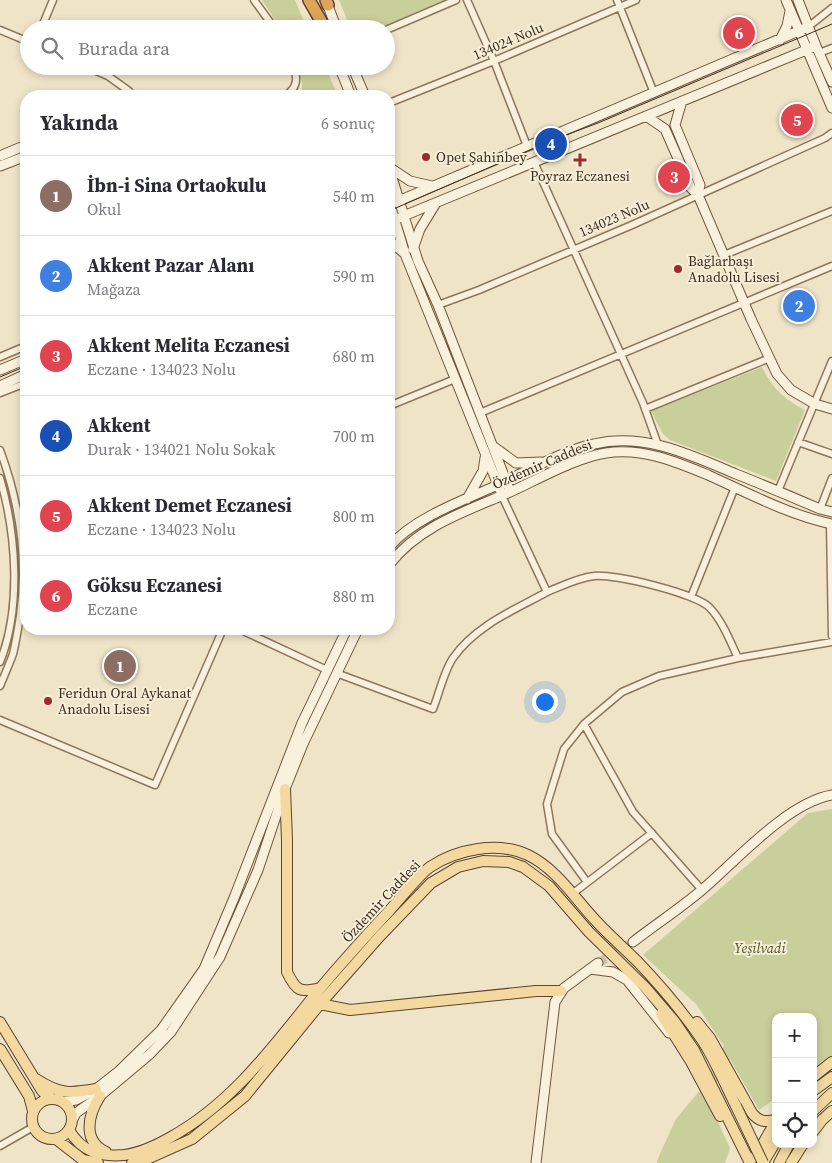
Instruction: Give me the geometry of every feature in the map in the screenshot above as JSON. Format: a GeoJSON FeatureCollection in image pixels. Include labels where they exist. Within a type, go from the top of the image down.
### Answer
{"type":"FeatureCollection","features":[{"type":"Feature","properties":{"kind":"highway"},"geometry":{"type":"LineString","coordinates":[[310,0],[320,20]]}},
{"type":"Feature","properties":{"kind":"main road"},"geometry":{"type":"LineString","coordinates":[[786,0],[832,108]]}},
{"type":"Feature","properties":{"kind":"main road"},"geometry":{"type":"LineString","coordinates":[[798,0],[832,82]]}},
{"type":"Feature","properties":{"kind":"main road"},"geometry":{"type":"LineString","coordinates":[[326,2],[333,20]]}},
{"type":"Feature","properties":{"kind":"main road"},"geometry":{"type":"LineString","coordinates":[[780,40],[787,26],[790,10]]}},
{"type":"Feature","properties":{"kind":"main road"},"geometry":{"type":"LineString","coordinates":[[395,201],[808,27]]}},
{"type":"Feature","properties":{"kind":"main road"},"geometry":{"type":"LineString","coordinates":[[395,220],[783,59],[807,50],[818,49]]}},
{"type":"Feature","properties":{"kind":"main road"},"geometry":{"type":"LineString","coordinates":[[783,59],[803,61],[816,72]]}},
{"type":"Feature","properties":{"kind":"main road"},"geometry":{"type":"LineString","coordinates":[[343,75],[349,90]]}},
{"type":"Feature","properties":{"kind":"main road"},"geometry":{"type":"LineString","coordinates":[[356,75],[362,90]]}},
{"type":"Feature","properties":{"kind":"main road"},"geometry":{"type":"LineString","coordinates":[[682,101],[675,125],[700,185],[698,195]]}},
{"type":"Feature","properties":{"kind":"main road"},"geometry":{"type":"LineString","coordinates":[[646,116],[665,129],[691,188],[698,195],[744,303],[777,374],[791,390],[815,404],[832,409]]}},
{"type":"Feature","properties":{"kind":"main road"},"geometry":{"type":"LineString","coordinates":[[0,156],[20,148]]}},
{"type":"Feature","properties":{"kind":"main road"},"geometry":{"type":"LineString","coordinates":[[0,166],[20,158]]}},
{"type":"Feature","properties":{"kind":"main road"},"geometry":{"type":"LineString","coordinates":[[395,172],[410,181],[432,186]]}},
{"type":"Feature","properties":{"kind":"main road"},"geometry":{"type":"LineString","coordinates":[[413,249],[420,229],[436,203]]}},
{"type":"Feature","properties":{"kind":"main road"},"geometry":{"type":"LineString","coordinates":[[395,220],[413,249],[438,305],[493,447],[506,494]]}},
{"type":"Feature","properties":{"kind":"main road"},"geometry":{"type":"LineString","coordinates":[[395,220],[405,254],[485,455],[502,483]]}},
{"type":"Feature","properties":{"kind":"main road"},"geometry":{"type":"LineString","coordinates":[[395,245],[405,254]]}},
{"type":"Feature","properties":{"kind":"main road"},"geometry":{"type":"LineString","coordinates":[[0,370],[20,362]]}},
{"type":"Feature","properties":{"kind":"main road"},"geometry":{"type":"LineString","coordinates":[[0,386],[20,377]]}},
{"type":"Feature","properties":{"kind":"main road","name":"Özdemir Caddesi"},"geometry":{"type":"LineString","coordinates":[[395,540],[412,528],[467,499],[546,462],[584,446],[608,441],[631,440],[658,444],[820,509],[832,512]]}},
{"type":"Feature","properties":{"kind":"main road"},"geometry":{"type":"LineString","coordinates":[[493,447],[516,463],[546,462]]}},
{"type":"Feature","properties":{"kind":"main road","name":"Özdemir Caddesi"},"geometry":{"type":"LineString","coordinates":[[395,559],[412,541],[433,526],[588,457],[607,453],[631,452],[670,460],[805,517],[831,524]]}},
{"type":"Feature","properties":{"kind":"main road"},"geometry":{"type":"LineString","coordinates":[[467,499],[484,472],[485,455]]}},
{"type":"Feature","properties":{"kind":"main road"},"geometry":{"type":"LineString","coordinates":[[0,1050],[29,1096],[33,1112],[33,1127],[41,1136],[48,1139],[56,1139],[64,1136],[69,1130],[76,1113],[161,1030],[204,969],[234,898],[302,723],[343,635]]}},
{"type":"Feature","properties":{"kind":"main road"},"geometry":{"type":"LineString","coordinates":[[0,1022],[42,1091],[52,1099],[63,1102],[76,1100],[98,1092],[150,1054],[171,1032],[220,957],[258,870],[285,789],[303,744],[355,635]]}},
{"type":"Feature","properties":{"kind":"main road"},"geometry":{"type":"LineString","coordinates":[[285,789],[287,972],[293,985],[299,989],[306,992],[320,988]]}},
{"type":"Feature","properties":{"kind":"main road"},"geometry":{"type":"LineString","coordinates":[[633,942],[702,890],[768,831],[788,816],[814,801],[832,795]]}},
{"type":"Feature","properties":{"kind":"main road","name":"Özdemir Caddesi"},"geometry":{"type":"LineString","coordinates":[[69,1130],[76,1141],[89,1151],[114,1156],[153,1147],[206,1115],[251,1074],[320,988],[429,868],[460,852],[485,849],[511,849],[528,855],[550,868],[597,922],[650,975],[684,1014],[703,1042],[763,1163]]}},
{"type":"Feature","properties":{"kind":"main road","name":"Özdemir Caddesi"},"geometry":{"type":"LineString","coordinates":[[132,1163],[147,1159],[192,1138],[245,1096],[320,1004],[380,936],[431,883],[458,867],[483,861],[509,862],[523,867],[549,886],[589,932],[645,987],[675,1022],[694,1050],[751,1163]]}},
{"type":"Feature","properties":{"kind":"main road"},"geometry":{"type":"LineString","coordinates":[[536,1163],[555,1002],[564,988],[598,963]]}},
{"type":"Feature","properties":{"kind":"main road"},"geometry":{"type":"LineString","coordinates":[[590,969],[613,972],[627,980],[690,1060]]}},
{"type":"Feature","properties":{"kind":"main road"},"geometry":{"type":"LineString","coordinates":[[650,975],[673,993],[710,1038],[757,1120],[772,1121]]}},
{"type":"Feature","properties":{"kind":"main road"},"geometry":{"type":"LineString","coordinates":[[645,987],[690,1060],[742,1163]]}},
{"type":"Feature","properties":{"kind":"main road"},"geometry":{"type":"LineString","coordinates":[[320,1004],[350,1010],[536,991],[562,991]]}},
{"type":"Feature","properties":{"kind":"main road"},"geometry":{"type":"LineString","coordinates":[[817,1074],[832,1062]]}},
{"type":"Feature","properties":{"kind":"main road"},"geometry":{"type":"LineString","coordinates":[[33,1077],[49,1087],[71,1093],[98,1092]]}},
{"type":"Feature","properties":{"kind":"main road"},"geometry":{"type":"LineString","coordinates":[[817,1088],[832,1077]]}},
{"type":"Feature","properties":{"kind":"main road"},"geometry":{"type":"LineString","coordinates":[[98,1092],[90,1118],[91,1137],[98,1148],[114,1156]]}},
{"type":"Feature","properties":{"kind":"main road"},"geometry":{"type":"LineString","coordinates":[[817,1107],[832,1093]]}},
{"type":"Feature","properties":{"kind":"main road"},"geometry":{"type":"LineString","coordinates":[[33,1112],[40,1102],[52,1099]]}},
{"type":"Feature","properties":{"kind":"main road"},"geometry":{"type":"LineString","coordinates":[[63,1102],[71,1111],[73,1119]]}},
{"type":"Feature","properties":{"kind":"main road"},"geometry":{"type":"LineString","coordinates":[[817,1127],[832,1111]]}},
{"type":"Feature","properties":{"kind":"main road"},"geometry":{"type":"LineString","coordinates":[[751,1163],[772,1128]]}},
{"type":"Feature","properties":{"kind":"main road"},"geometry":{"type":"LineString","coordinates":[[56,1139],[83,1160],[98,1163]]}},
{"type":"Feature","properties":{"kind":"main road"},"geometry":{"type":"LineString","coordinates":[[763,1163],[772,1148]]}},
{"type":"Feature","properties":{"kind":"main road"},"geometry":{"type":"LineString","coordinates":[[779,1163],[787,1148]]}},
{"type":"Feature","properties":{"kind":"main road"},"geometry":{"type":"LineString","coordinates":[[791,1163],[801,1148]]}},
{"type":"Feature","properties":{"kind":"street"},"geometry":{"type":"LineString","coordinates":[[45,20],[54,0]]}},
{"type":"Feature","properties":{"kind":"street"},"geometry":{"type":"LineString","coordinates":[[254,0],[268,20]]}},
{"type":"Feature","properties":{"kind":"street"},"geometry":{"type":"LineString","coordinates":[[395,26],[456,0]]}},
{"type":"Feature","properties":{"kind":"street"},"geometry":{"type":"LineString","coordinates":[[467,0],[494,61],[527,146]]}},
{"type":"Feature","properties":{"kind":"street","name":"134024 Nolu"},"geometry":{"type":"LineString","coordinates":[[395,100],[494,61],[618,3],[636,0]]}},
{"type":"Feature","properties":{"kind":"street"},"geometry":{"type":"LineString","coordinates":[[618,3],[654,93]]}},
{"type":"Feature","properties":{"kind":"street"},"geometry":{"type":"LineString","coordinates":[[808,27],[832,8]]}},
{"type":"Feature","properties":{"kind":"street"},"geometry":{"type":"LineString","coordinates":[[0,30],[20,38]]}},
{"type":"Feature","properties":{"kind":"street"},"geometry":{"type":"LineString","coordinates":[[818,49],[832,48]]}},
{"type":"Feature","properties":{"kind":"street"},"geometry":{"type":"LineString","coordinates":[[106,75],[128,90]]}},
{"type":"Feature","properties":{"kind":"street"},"geometry":{"type":"LineString","coordinates":[[292,90],[296,87],[296,75]]}},
{"type":"Feature","properties":{"kind":"street","name":"134023 Nolu"},"geometry":{"type":"LineString","coordinates":[[438,305],[479,290],[829,138],[832,133]]}},
{"type":"Feature","properties":{"kind":"street"},"geometry":{"type":"LineString","coordinates":[[534,162],[572,250],[621,354],[658,444]]}},
{"type":"Feature","properties":{"kind":"street"},"geometry":{"type":"LineString","coordinates":[[724,255],[832,211]]}},
{"type":"Feature","properties":{"kind":"street"},"geometry":{"type":"LineString","coordinates":[[480,413],[832,266]]}},
{"type":"Feature","properties":{"kind":"street"},"geometry":{"type":"LineString","coordinates":[[0,357],[20,349]]}},
{"type":"Feature","properties":{"kind":"street"},"geometry":{"type":"LineString","coordinates":[[645,409],[770,358]]}},
{"type":"Feature","properties":{"kind":"street"},"geometry":{"type":"LineString","coordinates":[[778,491],[832,361]]}},
{"type":"Feature","properties":{"kind":"street"},"geometry":{"type":"LineString","coordinates":[[395,404],[455,379]]}},
{"type":"Feature","properties":{"kind":"street"},"geometry":{"type":"LineString","coordinates":[[0,393],[20,385]]}},
{"type":"Feature","properties":{"kind":"street"},"geometry":{"type":"LineString","coordinates":[[798,442],[832,454]]}},
{"type":"Feature","properties":{"kind":"street"},"geometry":{"type":"LineString","coordinates":[[0,450],[20,524]]}},
{"type":"Feature","properties":{"kind":"street"},"geometry":{"type":"LineString","coordinates":[[0,478],[10,520],[14,564],[9,625],[0,662]]}},
{"type":"Feature","properties":{"kind":"street"},"geometry":{"type":"LineString","coordinates":[[820,509],[832,478]]}},
{"type":"Feature","properties":{"kind":"street"},"geometry":{"type":"LineString","coordinates":[[691,597],[735,487]]}},
{"type":"Feature","properties":{"kind":"street"},"geometry":{"type":"LineString","coordinates":[[506,494],[547,592]]}},
{"type":"Feature","properties":{"kind":"street"},"geometry":{"type":"LineString","coordinates":[[831,524],[832,636]]}},
{"type":"Feature","properties":{"kind":"street"},"geometry":{"type":"LineString","coordinates":[[336,673],[433,708],[452,660],[478,631],[547,592],[579,579],[595,575],[611,576],[691,597],[710,607],[725,630],[738,658]]}},
{"type":"Feature","properties":{"kind":"street"},"geometry":{"type":"LineString","coordinates":[[0,686],[13,654],[20,607]]}},
{"type":"Feature","properties":{"kind":"street"},"geometry":{"type":"LineString","coordinates":[[0,720],[155,785],[220,635]]}},
{"type":"Feature","properties":{"kind":"street"},"geometry":{"type":"LineString","coordinates":[[252,635],[327,670]]}},
{"type":"Feature","properties":{"kind":"street"},"geometry":{"type":"LineString","coordinates":[[587,882],[552,834],[547,804],[564,749],[584,724],[622,692],[659,676],[738,658],[832,642]]}},
{"type":"Feature","properties":{"kind":"street"},"geometry":{"type":"LineString","coordinates":[[584,724],[633,812],[702,890]]}},
{"type":"Feature","properties":{"kind":"street"},"geometry":{"type":"LineString","coordinates":[[572,894],[652,833]]}},
{"type":"Feature","properties":{"kind":"street"},"geometry":{"type":"LineString","coordinates":[[0,1146],[33,1127]]}},
{"type":"Feature","properties":{"kind":"green space"},"geometry":{"type":"Polygon","coordinates":[[[262,0],[295,0],[303,20],[275,20],[262,0]]]}},
{"type":"Feature","properties":{"kind":"green space"},"geometry":{"type":"Polygon","coordinates":[[[339,0],[446,0],[395,21],[347,20],[339,0]]]}},
{"type":"Feature","properties":{"kind":"green space"},"geometry":{"type":"Polygon","coordinates":[[[300,75],[329,75],[335,90],[302,90],[300,75]]]}},
{"type":"Feature","properties":{"kind":"green space"},"geometry":{"type":"Polygon","coordinates":[[[762,367],[780,393],[805,410],[776,481],[670,440],[663,434],[651,411],[762,367]]]}},
{"type":"Feature","properties":{"kind":"green space","name":"Yeşilvadi"},"geometry":{"type":"Polygon","coordinates":[[[832,809],[832,1056],[817,1067],[817,1013],[772,1013],[772,1101],[759,1110],[730,1059],[707,1099],[730,1148],[725,1163],[657,1163],[676,1119],[701,1089],[724,1046],[696,1004],[643,955],[808,813],[832,809]]]}},
{"type":"Feature","properties":{"kind":"tunnel"},"geometry":{"type":"LineString","coordinates":[[598,963],[633,942]]}},
{"type":"Feature","properties":{"kind":"tram line"},"geometry":{"type":"LineString","coordinates":[[395,208],[555,139],[598,123],[832,24]]}},
{"type":"Feature","properties":{"kind":"tram line"},"geometry":{"type":"LineString","coordinates":[[0,377],[20,369]]}},
{"type":"Feature","properties":{"kind":"place","name":"Göksu Eczanesi"},"geometry":{"type":"Point","coordinates":[739,33]}},
{"type":"Feature","properties":{"kind":"place","name":"Akkent Demet Eczanesi"},"geometry":{"type":"Point","coordinates":[797,120]}},
{"type":"Feature","properties":{"kind":"place","name":"Akkent"},"geometry":{"type":"Point","coordinates":[551,144]}},
{"type":"Feature","properties":{"kind":"place","name":"Opet Şahinbey"},"geometry":{"type":"Point","coordinates":[426,157]}},
{"type":"Feature","properties":{"kind":"place","name":"Poyraz Eczanesi"},"geometry":{"type":"Point","coordinates":[580,160]}},
{"type":"Feature","properties":{"kind":"place","name":"Akkent Melita Eczanesi"},"geometry":{"type":"Point","coordinates":[674,177]}},
{"type":"Feature","properties":{"kind":"place","name":"Bağlarbaşı Anadolu Lisesi"},"geometry":{"type":"Point","coordinates":[678,269]}},
{"type":"Feature","properties":{"kind":"place","name":"Akkent Pazar Alanı"},"geometry":{"type":"Point","coordinates":[799,306]}},
{"type":"Feature","properties":{"kind":"place","name":"İbn-i Sina Ortaokulu"},"geometry":{"type":"Point","coordinates":[120,666]}},
{"type":"Feature","properties":{"kind":"place","name":"Feridun Oral Aykanat Anadolu Lisesi"},"geometry":{"type":"Point","coordinates":[48,701]}}]}
